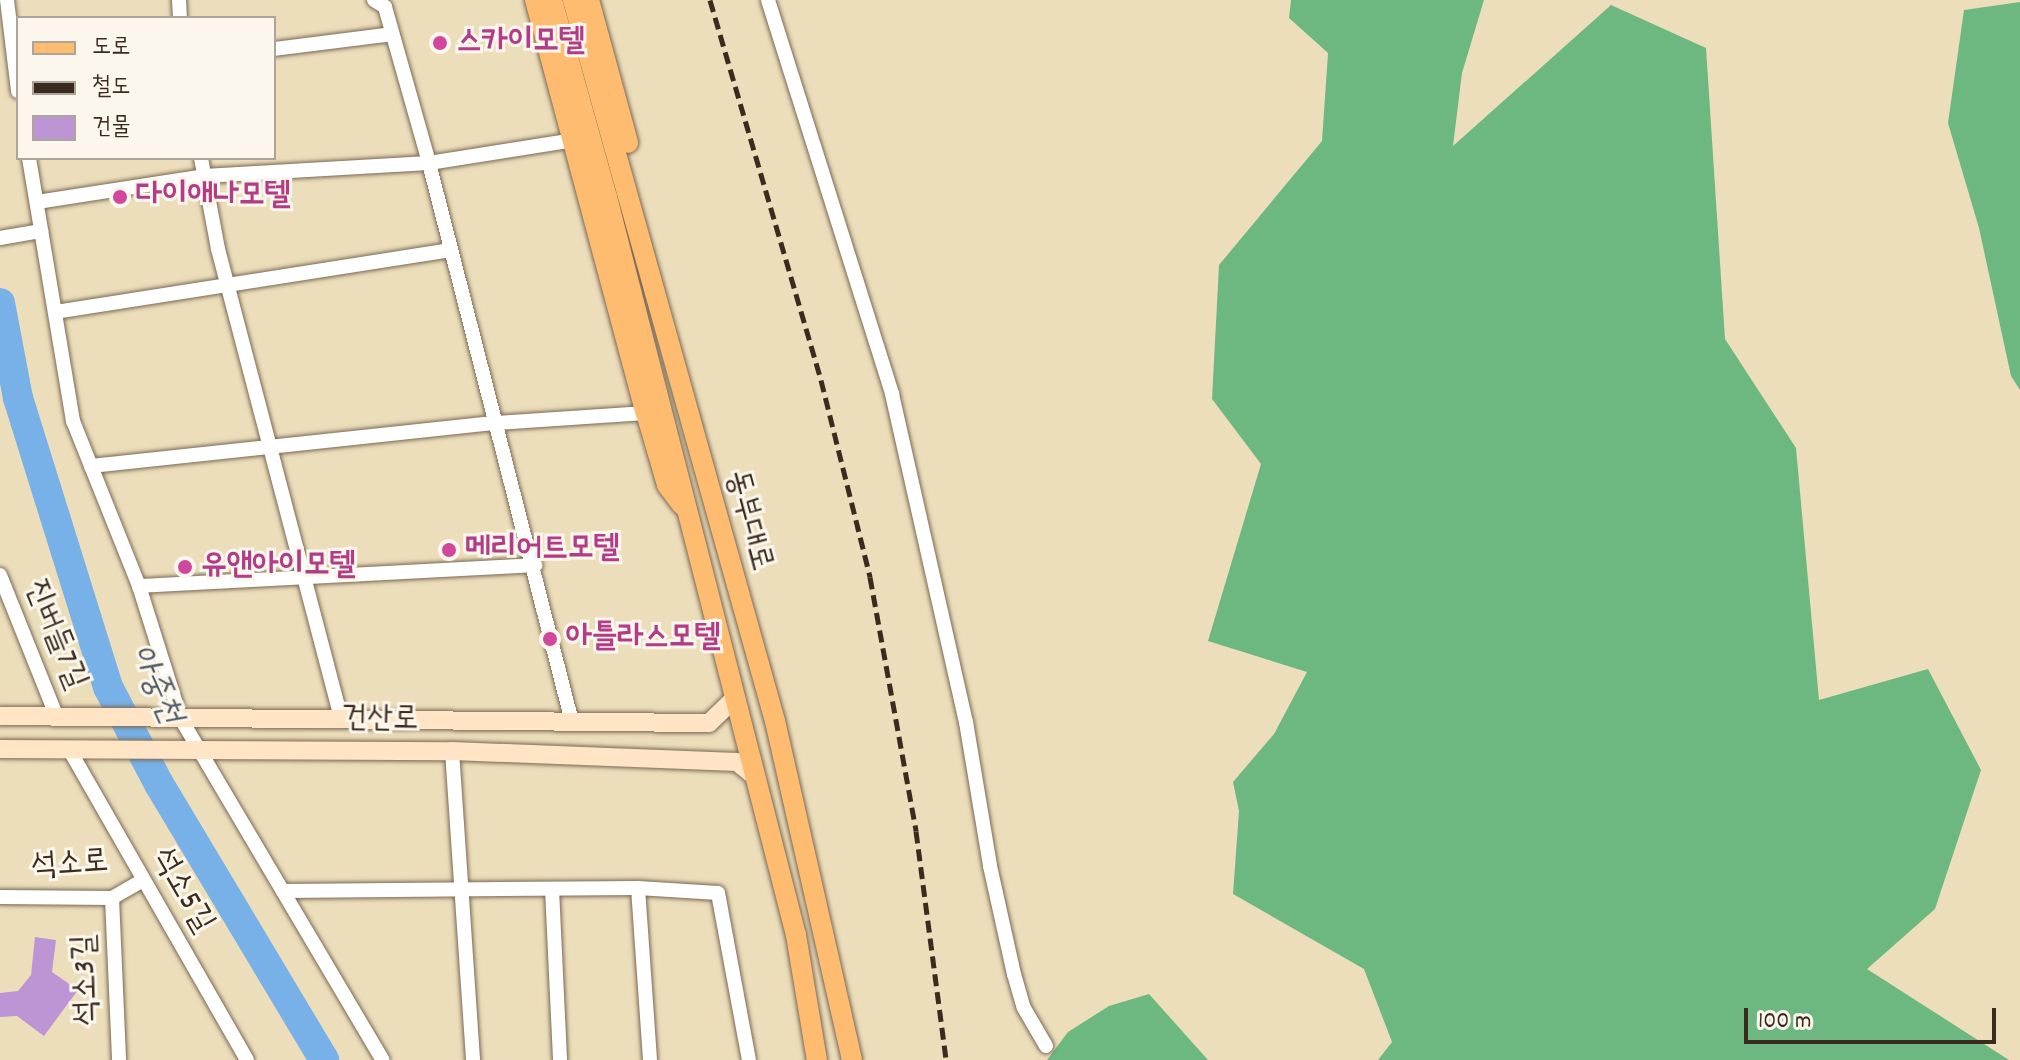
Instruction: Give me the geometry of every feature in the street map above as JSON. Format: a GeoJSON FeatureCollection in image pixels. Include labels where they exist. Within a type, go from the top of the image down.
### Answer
{"type":"FeatureCollection","features":[{"type":"Feature","properties":{"kind":"main road","name":"동부대로"},"geometry":{"type":"LineString","coordinates":[[535,0],[646,413],[667,485],[682,505]]}},
{"type":"Feature","properties":{"kind":"main road","name":"동부대로"},"geometry":{"type":"LineString","coordinates":[[552,0],[681,481],[682,505],[796,935],[817,1060]]}},
{"type":"Feature","properties":{"kind":"main road","name":"동부대로"},"geometry":{"type":"LineString","coordinates":[[573,0],[743,619],[751,634],[812,867],[852,1060]]}},
{"type":"Feature","properties":{"kind":"main road"},"geometry":{"type":"LineString","coordinates":[[589,0],[753,613],[751,634]]}},
{"type":"Feature","properties":{"kind":"street"},"geometry":{"type":"LineString","coordinates":[[7,0],[16,76]]}},
{"type":"Feature","properties":{"kind":"street"},"geometry":{"type":"LineString","coordinates":[[374,0],[385,7],[429,163],[535,565],[571,718]]}},
{"type":"Feature","properties":{"kind":"street"},"geometry":{"type":"LineString","coordinates":[[768,0],[892,394],[966,722],[1014,974],[1024,1008],[1046,1046]]}},
{"type":"Feature","properties":{"kind":"street"},"geometry":{"type":"LineString","coordinates":[[276,49],[392,34]]}},
{"type":"Feature","properties":{"kind":"street"},"geometry":{"type":"LineString","coordinates":[[37,202],[204,176],[429,163],[574,140]]}},
{"type":"Feature","properties":{"kind":"street"},"geometry":{"type":"LineString","coordinates":[[29,160],[73,421],[139,586],[172,718],[199,749],[383,1060]]}},
{"type":"Feature","properties":{"kind":"street"},"geometry":{"type":"LineString","coordinates":[[201,160],[228,285],[341,718]]}},
{"type":"Feature","properties":{"kind":"street"},"geometry":{"type":"LineString","coordinates":[[0,238],[41,231]]}},
{"type":"Feature","properties":{"kind":"street"},"geometry":{"type":"LineString","coordinates":[[55,312],[450,250]]}},
{"type":"Feature","properties":{"kind":"street"},"geometry":{"type":"LineString","coordinates":[[91,466],[496,423],[646,413]]}},
{"type":"Feature","properties":{"kind":"street"},"geometry":{"type":"LineString","coordinates":[[139,586],[535,565]]}},
{"type":"Feature","properties":{"kind":"street","name":"진버들7길"},"geometry":{"type":"LineString","coordinates":[[0,575],[64,715]]}},
{"type":"Feature","properties":{"kind":"street","name":"건산로"},"geometry":{"type":"LineString","coordinates":[[0,716],[571,718],[709,723],[734,699]]}},
{"type":"Feature","properties":{"kind":"street","name":"석소5길"},"geometry":{"type":"LineString","coordinates":[[74,748],[142,881],[247,1060]]}},
{"type":"Feature","properties":{"kind":"street","name":"건산로"},"geometry":{"type":"LineString","coordinates":[[0,749],[452,751],[737,762],[754,776]]}},
{"type":"Feature","properties":{"kind":"street"},"geometry":{"type":"LineString","coordinates":[[452,751],[473,1060]]}},
{"type":"Feature","properties":{"kind":"street","name":"석소로"},"geometry":{"type":"LineString","coordinates":[[0,897],[112,898],[142,881]]}},
{"type":"Feature","properties":{"kind":"street"},"geometry":{"type":"LineString","coordinates":[[283,891],[460,887],[638,888],[718,893],[749,1060]]}},
{"type":"Feature","properties":{"kind":"street"},"geometry":{"type":"LineString","coordinates":[[638,888],[650,1060]]}},
{"type":"Feature","properties":{"kind":"street"},"geometry":{"type":"LineString","coordinates":[[552,889],[560,1060]]}},
{"type":"Feature","properties":{"kind":"street","name":"석소3길"},"geometry":{"type":"LineString","coordinates":[[112,898],[119,1060]]}},
{"type":"Feature","properties":{"kind":"green space"},"geometry":{"type":"Polygon","coordinates":[[[1291,0],[1484,0],[1462,73],[1453,146],[1611,5],[1706,48],[1725,339],[1796,448],[1819,700],[1928,669],[1981,770],[1935,909],[1867,969],[2009,1060],[1378,1060],[1392,1042],[1364,969],[1233,894],[1239,811],[1233,782],[1274,734],[1307,672],[1208,641],[1261,464],[1212,399],[1219,265],[1322,141],[1328,53],[1289,18],[1291,0]]]}},
{"type":"Feature","properties":{"kind":"green space"},"geometry":{"type":"Polygon","coordinates":[[[2020,2],[2020,390],[2011,376],[1979,228],[1948,123],[1964,10],[2020,2]]]}},
{"type":"Feature","properties":{"kind":"green space"},"geometry":{"type":"Polygon","coordinates":[[[1149,994],[1208,1060],[1047,1060],[1068,1032],[1109,1006],[1149,994]]]}},
{"type":"Feature","properties":{"kind":"building"},"geometry":{"type":"Polygon","coordinates":[[[35,937],[56,940],[52,972],[78,990],[44,1036],[17,1016],[0,1017],[0,993],[18,991],[31,975],[35,937]]]}},
{"type":"Feature","properties":{"kind":"waterway","name":"아중천"},"geometry":{"type":"LineString","coordinates":[[0,303],[18,398],[108,687],[159,784],[324,1060]]}},
{"type":"Feature","properties":{"kind":"railway"},"geometry":{"type":"LineString","coordinates":[[710,0],[821,380],[870,577],[916,831],[946,1060]]}},
{"type":"Feature","properties":{"kind":"place","name":"스카이모텔"},"geometry":{"type":"Point","coordinates":[440,43]}},
{"type":"Feature","properties":{"kind":"place","name":"다이애나모텔"},"geometry":{"type":"Point","coordinates":[120,197]}},
{"type":"Feature","properties":{"kind":"place","name":"메리어트모텔"},"geometry":{"type":"Point","coordinates":[449,550]}},
{"type":"Feature","properties":{"kind":"place","name":"유앤아이모텔"},"geometry":{"type":"Point","coordinates":[185,567]}},
{"type":"Feature","properties":{"kind":"place","name":"아틀라스모텔"},"geometry":{"type":"Point","coordinates":[550,639]}}]}
